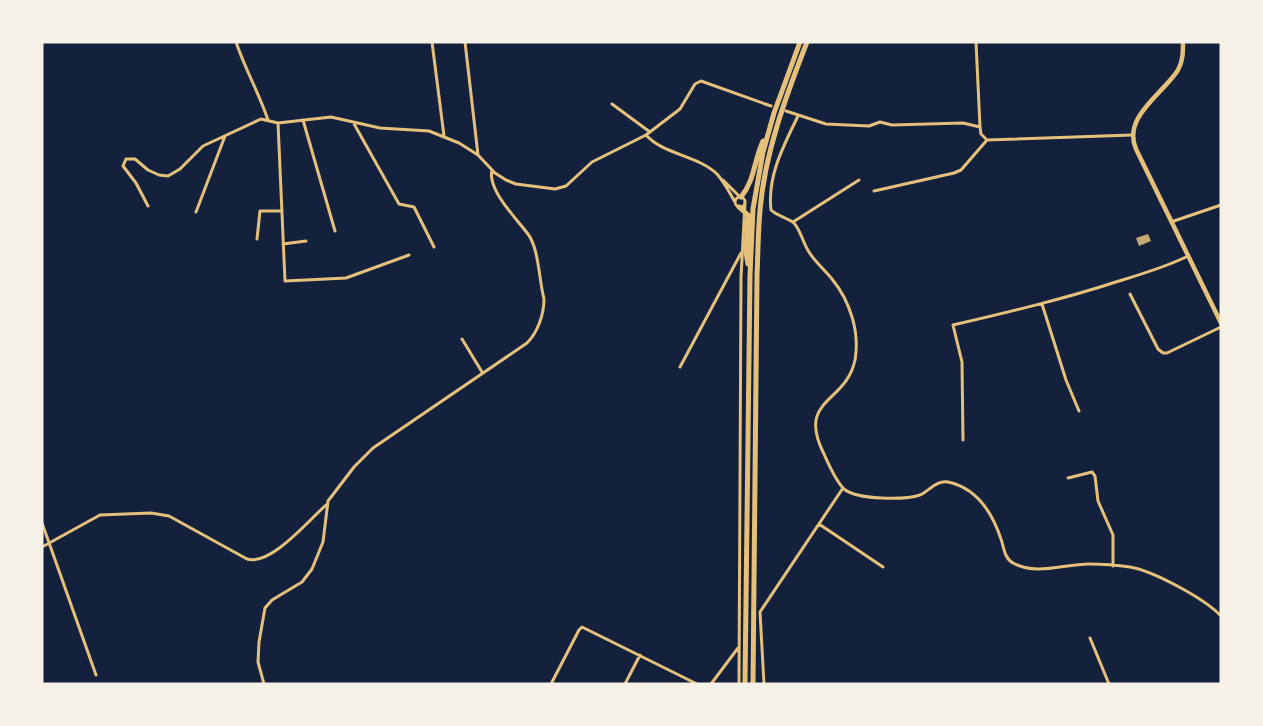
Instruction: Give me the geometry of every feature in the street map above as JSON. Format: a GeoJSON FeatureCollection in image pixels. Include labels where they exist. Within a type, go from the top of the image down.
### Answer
{"type":"FeatureCollection","features":[{"type":"Feature","properties":{"kind":"main road"},"geometry":{"type":"LineString","coordinates":[[740,196],[753,177],[759,150],[768,132],[800,42]]}},
{"type":"Feature","properties":{"kind":"main road"},"geometry":{"type":"LineString","coordinates":[[753,683],[757,206],[780,115],[807,42]]}},
{"type":"Feature","properties":{"kind":"main road"},"geometry":{"type":"LineString","coordinates":[[746,684],[750,275],[768,132]]}},
{"type":"Feature","properties":{"kind":"main road"},"geometry":{"type":"LineString","coordinates":[[741,207],[748,215],[746,252],[750,275]]}},
{"type":"Feature","properties":{"kind":"street"},"geometry":{"type":"LineString","coordinates":[[236,42],[268,120]]}},
{"type":"Feature","properties":{"kind":"street"},"geometry":{"type":"LineString","coordinates":[[432,42],[444,136]]}},
{"type":"Feature","properties":{"kind":"street"},"geometry":{"type":"LineString","coordinates":[[465,42],[478,155]]}},
{"type":"Feature","properties":{"kind":"street"},"geometry":{"type":"LineString","coordinates":[[976,42],[980,127],[981,134],[987,140],[1132,135]]}},
{"type":"Feature","properties":{"kind":"street"},"geometry":{"type":"LineString","coordinates":[[1184,42],[1181,63],[1176,72],[1136,121],[1132,135],[1136,149],[1221,323]]}},
{"type":"Feature","properties":{"kind":"street"},"geometry":{"type":"LineString","coordinates":[[148,206],[136,183],[123,166],[126,159],[135,159],[148,170],[168,176],[180,169],[198,149],[261,119],[278,123],[331,117],[380,128],[429,131],[444,136],[478,155],[492,170],[516,184],[555,189],[564,187],[592,162],[646,135],[680,109],[695,84],[701,81],[771,106]]}},
{"type":"Feature","properties":{"kind":"street"},"geometry":{"type":"LineString","coordinates":[[612,104],[650,132]]}},
{"type":"Feature","properties":{"kind":"street"},"geometry":{"type":"LineString","coordinates":[[786,111],[826,124],[869,126],[880,122],[892,125],[963,123],[980,127]]}},
{"type":"Feature","properties":{"kind":"street"},"geometry":{"type":"LineString","coordinates":[[798,116],[777,161],[770,197],[771,210],[793,222],[808,251],[840,290],[853,319],[856,350],[851,372],[821,407],[814,424],[816,440],[843,488],[855,494],[899,499],[919,495],[942,482],[949,483],[979,497],[997,528],[1006,555],[1012,562],[1030,569],[1089,564],[1130,567],[1155,576],[1203,600],[1221,616]]}},
{"type":"Feature","properties":{"kind":"street"},"geometry":{"type":"LineString","coordinates":[[303,120],[335,231]]}},
{"type":"Feature","properties":{"kind":"street"},"geometry":{"type":"LineString","coordinates":[[353,122],[399,204],[414,207],[434,247]]}},
{"type":"Feature","properties":{"kind":"street"},"geometry":{"type":"LineString","coordinates":[[278,123],[285,281],[346,278],[409,255]]}},
{"type":"Feature","properties":{"kind":"street"},"geometry":{"type":"LineString","coordinates":[[196,212],[225,135]]}},
{"type":"Feature","properties":{"kind":"street"},"geometry":{"type":"LineString","coordinates":[[646,135],[653,143],[707,166],[745,200],[741,207]]}},
{"type":"Feature","properties":{"kind":"street"},"geometry":{"type":"LineString","coordinates":[[874,191],[961,170],[987,140]]}},
{"type":"Feature","properties":{"kind":"street"},"geometry":{"type":"LineString","coordinates":[[42,547],[100,515],[151,513],[169,516],[247,559],[258,560],[280,548],[327,504],[354,467],[373,448],[533,337],[544,305],[531,240],[511,214],[491,181],[492,170]]}},
{"type":"Feature","properties":{"kind":"street"},"geometry":{"type":"LineString","coordinates":[[717,174],[741,207]]}},
{"type":"Feature","properties":{"kind":"street"},"geometry":{"type":"LineString","coordinates":[[793,222],[859,180]]}},
{"type":"Feature","properties":{"kind":"street"},"geometry":{"type":"LineString","coordinates":[[739,684],[742,252],[741,207],[737,198],[740,196]]}},
{"type":"Feature","properties":{"kind":"street"},"geometry":{"type":"LineString","coordinates":[[1171,222],[1221,205]]}},
{"type":"Feature","properties":{"kind":"street"},"geometry":{"type":"LineString","coordinates":[[257,238],[260,211],[282,211]]}},
{"type":"Feature","properties":{"kind":"street"},"geometry":{"type":"LineString","coordinates":[[284,244],[306,241]]}},
{"type":"Feature","properties":{"kind":"street"},"geometry":{"type":"LineString","coordinates":[[680,367],[742,252]]}},
{"type":"Feature","properties":{"kind":"street"},"geometry":{"type":"LineString","coordinates":[[963,440],[962,362],[953,325],[1042,304],[1171,265],[1188,256]]}},
{"type":"Feature","properties":{"kind":"street"},"geometry":{"type":"LineString","coordinates":[[1130,294],[1158,349],[1163,353],[1221,327]]}},
{"type":"Feature","properties":{"kind":"street"},"geometry":{"type":"LineString","coordinates":[[1042,304],[1066,380],[1079,411]]}},
{"type":"Feature","properties":{"kind":"street"},"geometry":{"type":"LineString","coordinates":[[462,339],[482,372]]}},
{"type":"Feature","properties":{"kind":"street"},"geometry":{"type":"LineString","coordinates":[[1068,478],[1092,472],[1095,476],[1098,501],[1113,535],[1113,566]]}},
{"type":"Feature","properties":{"kind":"street"},"geometry":{"type":"LineString","coordinates":[[764,684],[760,612],[843,488]]}},
{"type":"Feature","properties":{"kind":"street"},"geometry":{"type":"LineString","coordinates":[[264,684],[258,662],[262,613],[267,604],[295,587],[312,569],[323,542],[327,504]]}},
{"type":"Feature","properties":{"kind":"street"},"geometry":{"type":"LineString","coordinates":[[42,523],[96,675]]}},
{"type":"Feature","properties":{"kind":"street"},"geometry":{"type":"LineString","coordinates":[[819,524],[883,567]]}},
{"type":"Feature","properties":{"kind":"street"},"geometry":{"type":"LineString","coordinates":[[551,684],[582,627],[696,684]]}},
{"type":"Feature","properties":{"kind":"street"},"geometry":{"type":"LineString","coordinates":[[1090,638],[1109,684]]}},
{"type":"Feature","properties":{"kind":"street"},"geometry":{"type":"LineString","coordinates":[[711,684],[739,646]]}},
{"type":"Feature","properties":{"kind":"street"},"geometry":{"type":"LineString","coordinates":[[625,684],[640,655]]}},
{"type":"Feature","properties":{"kind":"building"},"geometry":{"type":"Polygon","coordinates":[[[1148,234],[1151,241],[1139,246],[1136,238],[1148,234]]]}}]}
